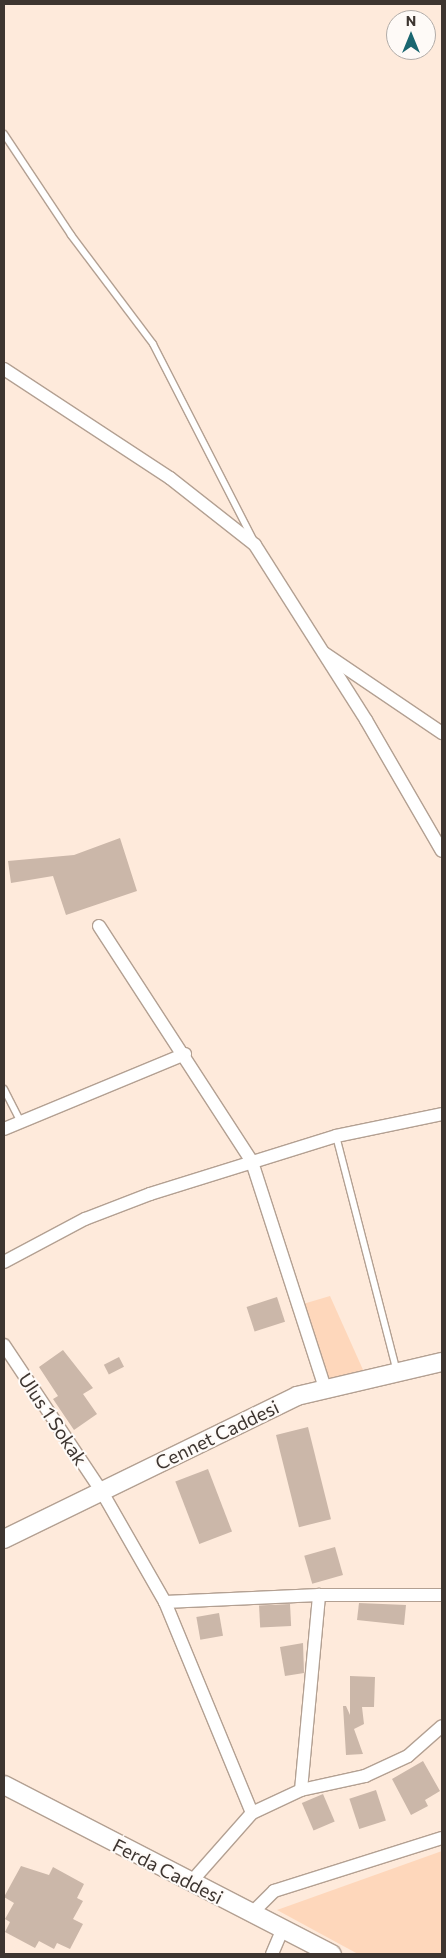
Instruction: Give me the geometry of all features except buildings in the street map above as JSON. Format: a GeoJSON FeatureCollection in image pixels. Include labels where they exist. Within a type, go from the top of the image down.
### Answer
{"type":"FeatureCollection","features":[{"type":"Feature","properties":{"kind":"street"},"geometry":{"type":"LineString","coordinates":[[4,369],[170,478],[255,545],[318,649],[366,720],[442,851]]}},
{"type":"Feature","properties":{"kind":"street"},"geometry":{"type":"LineString","coordinates":[[318,649],[442,733]]}},
{"type":"Feature","properties":{"kind":"street"},"geometry":{"type":"LineString","coordinates":[[100,926],[185,1054],[252,1162],[325,1388]]}},
{"type":"Feature","properties":{"kind":"street"},"geometry":{"type":"LineString","coordinates":[[4,1129],[185,1054]]}},
{"type":"Feature","properties":{"kind":"street"},"geometry":{"type":"LineString","coordinates":[[4,1262],[110,1209],[336,1136],[442,1114]]}},
{"type":"Feature","properties":{"kind":"street","name":"Ulus 1 Sokak"},"geometry":{"type":"LineString","coordinates":[[4,1345],[102,1492],[165,1602],[252,1813]]}},
{"type":"Feature","properties":{"kind":"street","name":"Cennet Caddesi"},"geometry":{"type":"LineString","coordinates":[[4,1539],[261,1412],[325,1388],[442,1362]]}},
{"type":"Feature","properties":{"kind":"street"},"geometry":{"type":"LineString","coordinates":[[165,1602],[319,1595],[442,1595]]}},
{"type":"Feature","properties":{"kind":"street"},"geometry":{"type":"LineString","coordinates":[[301,1790],[319,1595]]}},
{"type":"Feature","properties":{"kind":"street"},"geometry":{"type":"LineString","coordinates":[[191,1882],[252,1813],[301,1790],[365,1776],[408,1756],[442,1726]]}},
{"type":"Feature","properties":{"kind":"street","name":"Ferda Caddesi"},"geometry":{"type":"LineString","coordinates":[[4,1785],[282,1931],[332,1954]]}},
{"type":"Feature","properties":{"kind":"street"},"geometry":{"type":"LineString","coordinates":[[252,1914],[274,1891],[442,1838]]}},
{"type":"Feature","properties":{"kind":"street"},"geometry":{"type":"LineString","coordinates":[[272,1954],[282,1931]]}},
{"type":"Feature","properties":{"kind":"lane"},"geometry":{"type":"LineString","coordinates":[[4,134],[71,235],[153,344],[255,545]]}},
{"type":"Feature","properties":{"kind":"lane"},"geometry":{"type":"LineString","coordinates":[[4,1089],[21,1122]]}},
{"type":"Feature","properties":{"kind":"lane"},"geometry":{"type":"LineString","coordinates":[[336,1136],[397,1372]]}},
{"type":"Feature","properties":{"kind":"shaded area"},"geometry":{"type":"Polygon","coordinates":[[[330,1296],[364,1372],[327,1380],[303,1304],[330,1296]]]}},
{"type":"Feature","properties":{"kind":"shaded area"},"geometry":{"type":"Polygon","coordinates":[[[442,1851],[442,1954],[358,1954],[277,1910],[442,1851]]]}}]}
